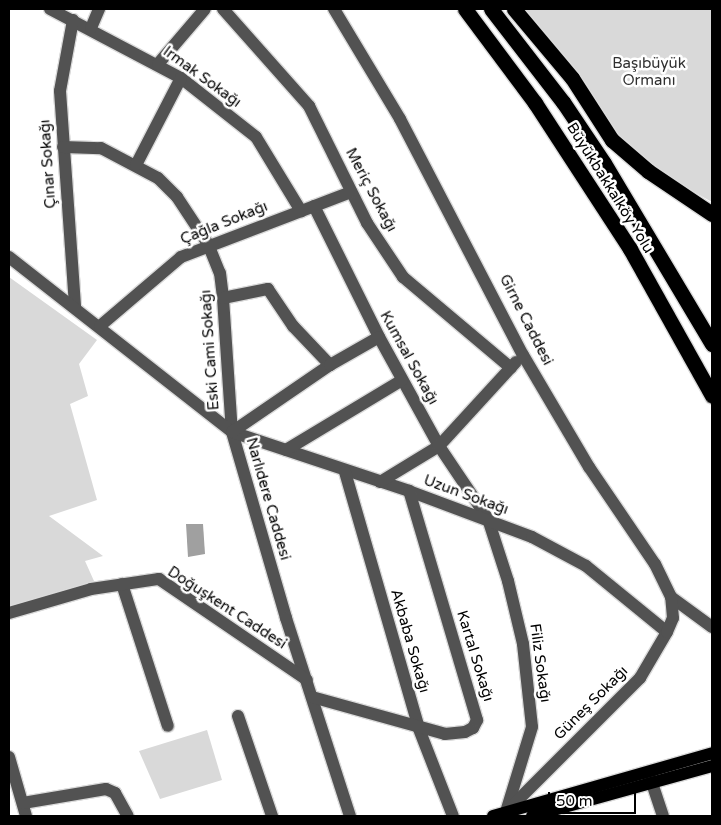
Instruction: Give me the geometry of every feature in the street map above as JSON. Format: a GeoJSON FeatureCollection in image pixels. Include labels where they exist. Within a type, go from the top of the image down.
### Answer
{"type":"FeatureCollection","features":[{"type":"Feature","properties":{"kind":"highway","name":"Büyükbakkalköy Yolu"},"geometry":{"type":"LineString","coordinates":[[464,9],[535,103],[624,241],[712,396]]}},
{"type":"Feature","properties":{"kind":"highway","name":"Büyükbakkalköy Yolu"},"geometry":{"type":"LineString","coordinates":[[491,9],[522,46],[604,163],[712,344]]}},
{"type":"Feature","properties":{"kind":"highway"},"geometry":{"type":"LineString","coordinates":[[514,9],[572,78],[612,140],[648,171],[712,214]]}},
{"type":"Feature","properties":{"kind":"main road"},"geometry":{"type":"LineString","coordinates":[[532,816],[651,778],[712,753]]}},
{"type":"Feature","properties":{"kind":"main road"},"geometry":{"type":"LineString","coordinates":[[492,816],[651,778],[712,766]]}},
{"type":"Feature","properties":{"kind":"street","name":"Irmak Sokağı"},"geometry":{"type":"LineString","coordinates":[[50,9],[91,28],[181,78],[256,137],[301,211]]}},
{"type":"Feature","properties":{"kind":"street"},"geometry":{"type":"LineString","coordinates":[[91,28],[98,9]]}},
{"type":"Feature","properties":{"kind":"street"},"geometry":{"type":"LineString","coordinates":[[158,64],[205,9]]}},
{"type":"Feature","properties":{"kind":"street","name":"Meriç Sokağı"},"geometry":{"type":"LineString","coordinates":[[223,9],[308,106],[367,223],[402,277],[511,368]]}},
{"type":"Feature","properties":{"kind":"street","name":"Girne Caddesi"},"geometry":{"type":"LineString","coordinates":[[334,9],[443,196],[523,355],[589,467],[655,564],[671,597],[712,628]]}},
{"type":"Feature","properties":{"kind":"street","name":"Çınar Sokağı"},"geometry":{"type":"LineString","coordinates":[[73,20],[60,91],[75,307]]}},
{"type":"Feature","properties":{"kind":"street"},"geometry":{"type":"LineString","coordinates":[[136,165],[181,78]]}},
{"type":"Feature","properties":{"kind":"street","name":"Eski Cami Sokağı"},"geometry":{"type":"LineString","coordinates":[[63,147],[101,148],[158,178],[177,197],[208,244],[220,273],[232,432]]}},
{"type":"Feature","properties":{"kind":"street","name":"Çağla Sokağı"},"geometry":{"type":"LineString","coordinates":[[100,326],[181,257],[208,244],[351,192]]}},
{"type":"Feature","properties":{"kind":"street","name":"Kumsal Sokağı"},"geometry":{"type":"LineString","coordinates":[[314,206],[378,338],[439,446],[488,519]]}},
{"type":"Feature","properties":{"kind":"street","name":"Narlıdere Caddesi"},"geometry":{"type":"LineString","coordinates":[[9,257],[100,326],[232,432],[306,680],[350,816]]}},
{"type":"Feature","properties":{"kind":"street"},"geometry":{"type":"LineString","coordinates":[[223,298],[268,289],[293,326],[330,366]]}},
{"type":"Feature","properties":{"kind":"street"},"geometry":{"type":"LineString","coordinates":[[232,432],[330,366],[378,338]]}},
{"type":"Feature","properties":{"kind":"street"},"geometry":{"type":"LineString","coordinates":[[380,482],[439,446],[523,355]]}},
{"type":"Feature","properties":{"kind":"street"},"geometry":{"type":"LineString","coordinates":[[286,450],[402,380]]}},
{"type":"Feature","properties":{"kind":"street","name":"Uzun Sokağı"},"geometry":{"type":"LineString","coordinates":[[232,432],[345,472],[409,491],[532,537],[586,566],[667,632]]}},
{"type":"Feature","properties":{"kind":"street","name":"Akbaba Sokağı"},"geometry":{"type":"LineString","coordinates":[[345,472],[418,729],[453,816]]}},
{"type":"Feature","properties":{"kind":"street","name":"Kartal Sokağı"},"geometry":{"type":"LineString","coordinates":[[312,697],[418,729],[445,734],[465,732],[473,728],[477,720],[409,491]]}},
{"type":"Feature","properties":{"kind":"street","name":"Filiz Sokağı"},"geometry":{"type":"LineString","coordinates":[[488,519],[508,581],[523,644],[532,727],[505,814]]}},
{"type":"Feature","properties":{"kind":"street","name":"Doğuşkent Caddesi"},"geometry":{"type":"LineString","coordinates":[[9,613],[91,589],[159,579],[306,680]]}},
{"type":"Feature","properties":{"kind":"street"},"geometry":{"type":"LineString","coordinates":[[122,584],[168,726]]}},
{"type":"Feature","properties":{"kind":"street","name":"Güneş Sokağı"},"geometry":{"type":"LineString","coordinates":[[505,814],[640,678],[673,618],[671,597]]}},
{"type":"Feature","properties":{"kind":"street"},"geometry":{"type":"LineString","coordinates":[[238,716],[272,816]]}},
{"type":"Feature","properties":{"kind":"street"},"geometry":{"type":"LineString","coordinates":[[9,757],[26,816]]}},
{"type":"Feature","properties":{"kind":"street"},"geometry":{"type":"LineString","coordinates":[[651,778],[664,816]]}},
{"type":"Feature","properties":{"kind":"street"},"geometry":{"type":"LineString","coordinates":[[23,804],[106,789],[116,793],[128,816]]}},
{"type":"Feature","properties":{"kind":"green space","name":"Başıbüyük Ormanı"},"geometry":{"type":"Polygon","coordinates":[[[524,9],[712,9],[712,202],[652,169],[619,137],[524,9]]]}},
{"type":"Feature","properties":{"kind":"green space"},"geometry":{"type":"Polygon","coordinates":[[[9,277],[97,340],[79,364],[88,396],[70,404],[97,500],[49,516],[103,556],[85,561],[94,581],[9,611],[9,277]]]}},
{"type":"Feature","properties":{"kind":"green space"},"geometry":{"type":"Polygon","coordinates":[[[207,730],[222,780],[160,799],[139,751],[207,730]]]}},
{"type":"Feature","properties":{"kind":"shaded area"},"geometry":{"type":"Polygon","coordinates":[[[186,524],[203,524],[205,554],[188,557],[186,524]]]}}]}
